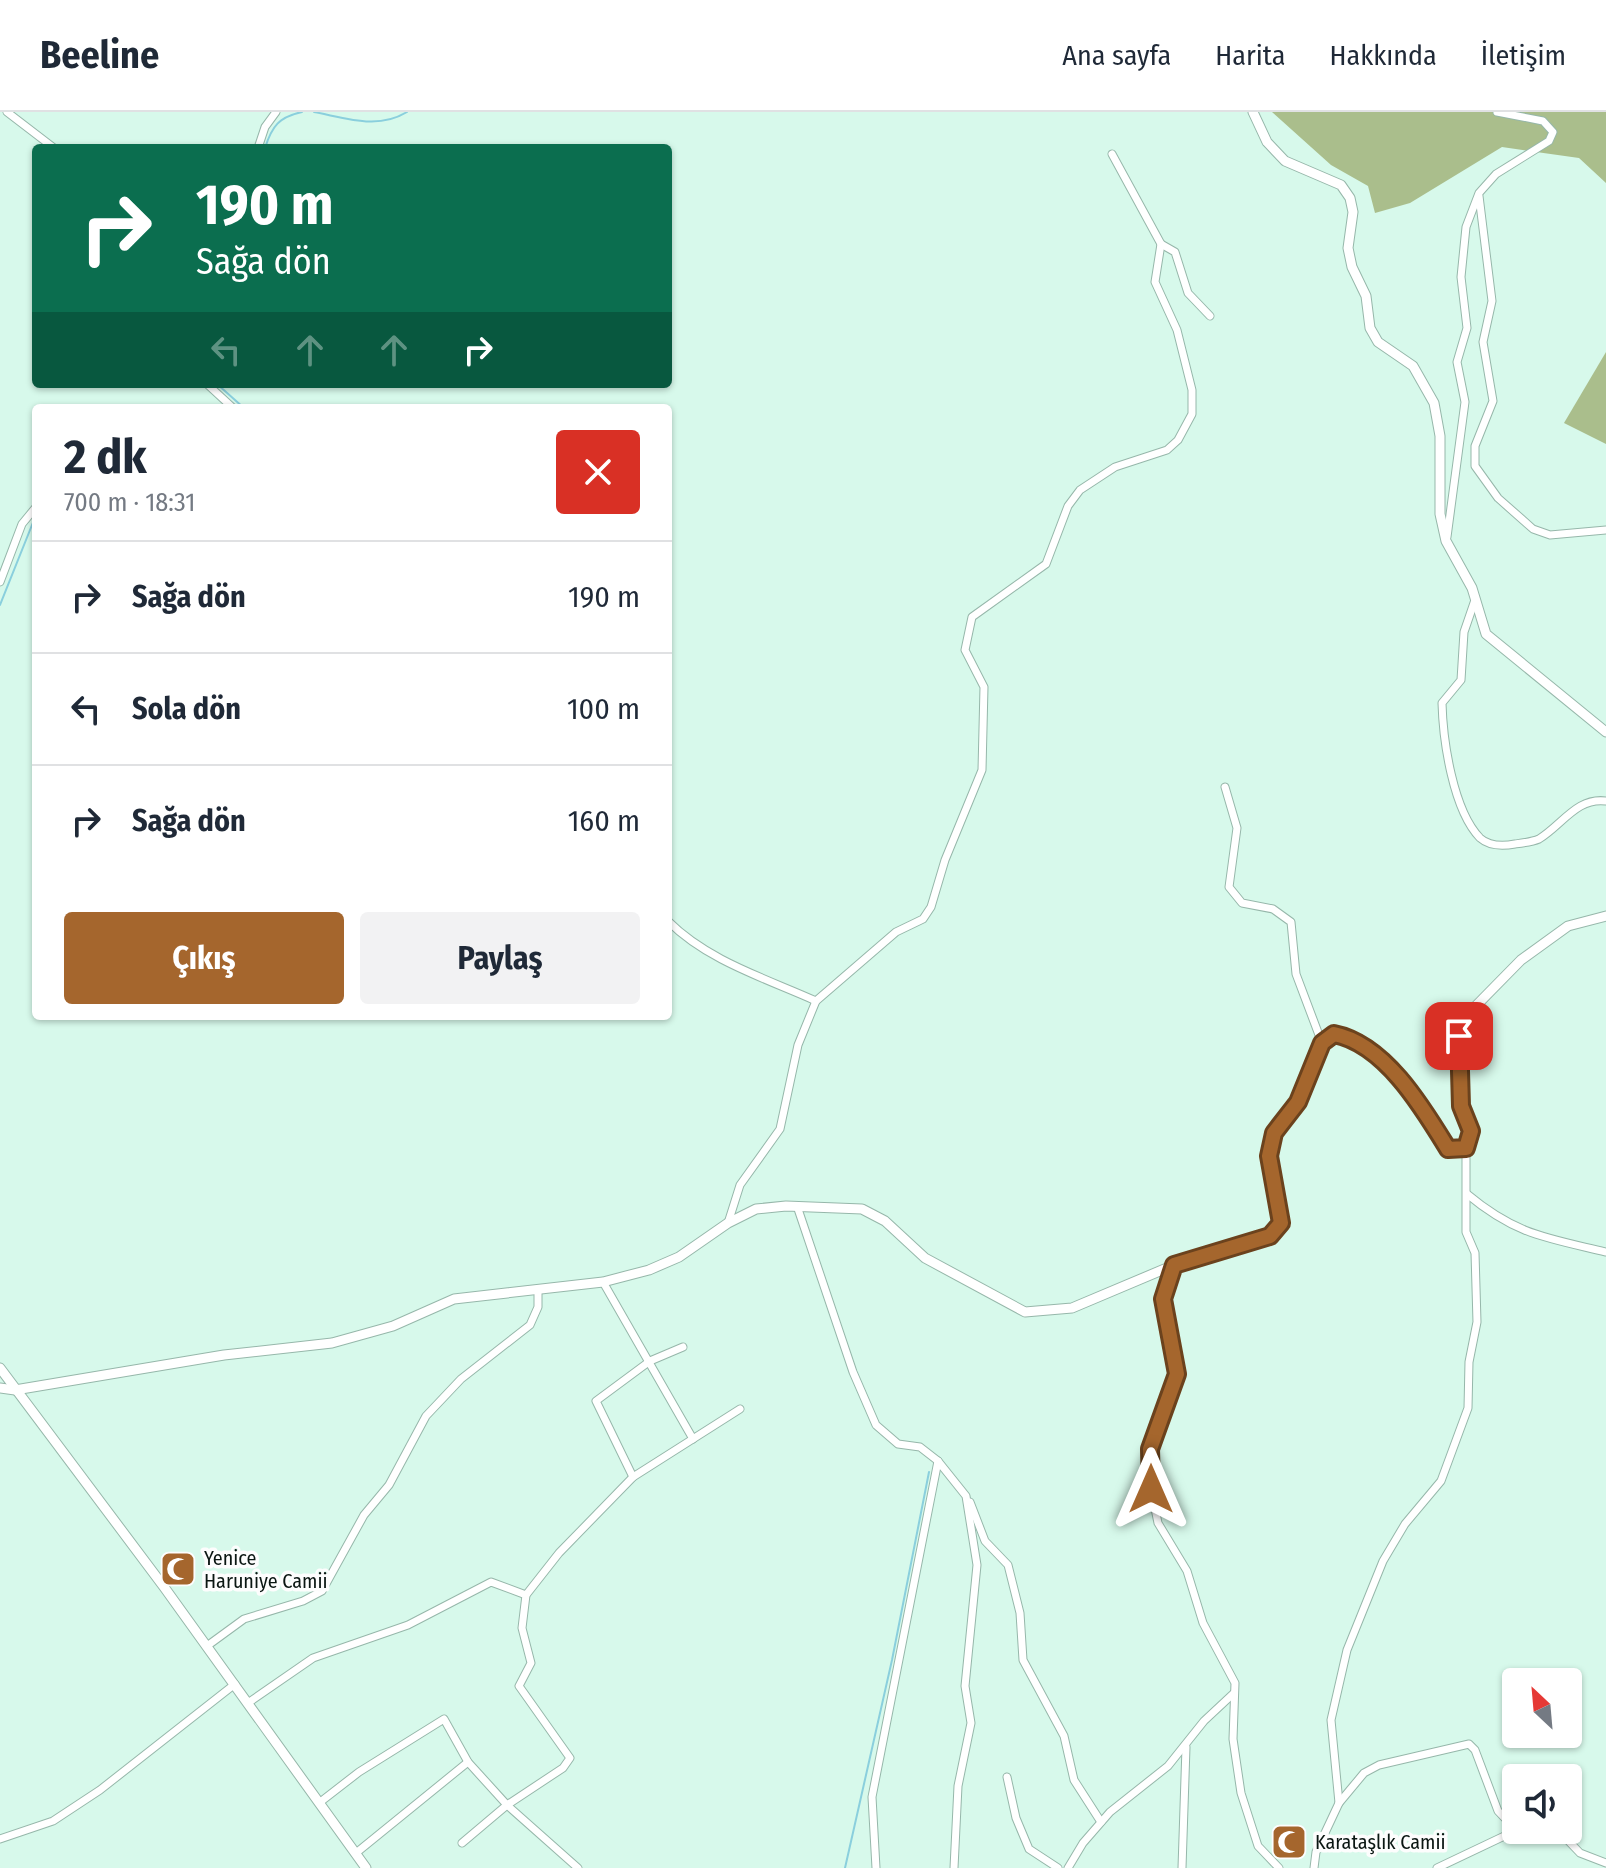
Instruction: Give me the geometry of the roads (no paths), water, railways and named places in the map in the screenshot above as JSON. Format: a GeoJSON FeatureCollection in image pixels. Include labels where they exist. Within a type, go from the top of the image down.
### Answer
{"type":"FeatureCollection","features":[{"type":"Feature","properties":{"kind":"street"},"geometry":{"type":"LineString","coordinates":[[7,112],[49,144]]}},
{"type":"Feature","properties":{"kind":"street"},"geometry":{"type":"LineString","coordinates":[[259,144],[265,127],[276,112]]}},
{"type":"Feature","properties":{"kind":"street"},"geometry":{"type":"LineString","coordinates":[[1253,112],[1267,142],[1285,161],[1341,185],[1350,198],[1353,212],[1348,248],[1352,267],[1366,296],[1370,328],[1378,342],[1413,366],[1434,403],[1440,436],[1440,514],[1446,541],[1475,600],[1486,634],[1606,732]]}},
{"type":"Feature","properties":{"kind":"street"},"geometry":{"type":"LineString","coordinates":[[1446,541],[1465,402],[1457,362],[1467,328],[1461,277],[1466,227],[1479,193],[1496,174],[1549,141],[1553,132],[1543,121],[1497,112]]}},
{"type":"Feature","properties":{"kind":"street"},"geometry":{"type":"LineString","coordinates":[[1112,154],[1161,244],[1175,252],[1188,293],[1210,316]]}},
{"type":"Feature","properties":{"kind":"street"},"geometry":{"type":"LineString","coordinates":[[1479,193],[1492,301],[1483,342],[1493,401],[1475,446],[1475,466],[1498,498],[1533,529],[1550,535],[1606,530]]}},
{"type":"Feature","properties":{"kind":"street"},"geometry":{"type":"LineString","coordinates":[[728,1223],[740,1185],[780,1129],[798,1045],[816,1001],[896,932],[923,919],[931,907],[945,860],[982,770],[984,687],[965,650],[972,617],[1046,564],[1068,506],[1092,478],[1167,450],[1185,430],[1192,414],[1192,390],[1177,330],[1155,282],[1161,244]]}},
{"type":"Feature","properties":{"kind":"street"},"geometry":{"type":"LineString","coordinates":[[211,388],[229,404]]}},
{"type":"Feature","properties":{"kind":"street"},"geometry":{"type":"LineString","coordinates":[[0,582],[22,524],[32,512]]}},
{"type":"Feature","properties":{"kind":"street"},"geometry":{"type":"LineString","coordinates":[[1475,600],[1464,632],[1461,680],[1442,703],[1446,748],[1469,821],[1482,840],[1502,846],[1536,840],[1580,804],[1606,801]]}},
{"type":"Feature","properties":{"kind":"street"},"geometry":{"type":"LineString","coordinates":[[1225,787],[1237,828],[1229,887],[1242,903],[1273,909],[1291,922],[1296,974],[1322,1043]]}},
{"type":"Feature","properties":{"kind":"street"},"geometry":{"type":"LineString","coordinates":[[1339,1803],[1331,1720],[1347,1650],[1383,1561],[1405,1524],[1441,1481],[1468,1408],[1469,1362],[1477,1322],[1475,1253],[1466,1232],[1466,1148],[1471,1131],[1461,1106],[1459,1036],[1463,1019],[1533,952],[1568,926],[1606,916]]}},
{"type":"Feature","properties":{"kind":"street"},"geometry":{"type":"LineString","coordinates":[[672,925],[687,940],[720,959],[816,1001]]}},
{"type":"Feature","properties":{"kind":"street"},"geometry":{"type":"LineString","coordinates":[[0,1388],[15,1390],[224,1355],[332,1343],[393,1326],[454,1299],[603,1282],[649,1270],[679,1257],[728,1223],[756,1209],[797,1206],[862,1209],[885,1221],[925,1258],[1025,1312],[1072,1308],[1174,1265],[1270,1236],[1281,1223],[1269,1156],[1274,1133],[1298,1102],[1322,1043],[1334,1034],[1347,1036],[1373,1054],[1414,1093],[1448,1149],[1466,1148]]}},
{"type":"Feature","properties":{"kind":"street"},"geometry":{"type":"LineString","coordinates":[[1467,1194],[1488,1212],[1531,1235],[1606,1252]]}},
{"type":"Feature","properties":{"kind":"street"},"geometry":{"type":"LineString","coordinates":[[797,1206],[853,1372],[876,1425],[898,1444],[920,1447],[938,1461],[966,1496],[985,1541],[1008,1565],[1020,1613],[1023,1660],[1064,1736],[1074,1780],[1101,1822]]}},
{"type":"Feature","properties":{"kind":"street"},"geometry":{"type":"LineString","coordinates":[[1174,1265],[1163,1299],[1177,1374],[1150,1449],[1151,1489],[1158,1523],[1187,1571],[1203,1623],[1235,1683],[1233,1739],[1241,1793],[1258,1846],[1279,1868]]}},
{"type":"Feature","properties":{"kind":"street"},"geometry":{"type":"LineString","coordinates":[[603,1282],[693,1439]]}},
{"type":"Feature","properties":{"kind":"street"},"geometry":{"type":"LineString","coordinates":[[207,1646],[244,1619],[303,1601],[322,1591],[364,1515],[389,1485],[426,1416],[461,1379],[530,1325],[538,1307],[538,1289]]}},
{"type":"Feature","properties":{"kind":"street"},"geometry":{"type":"LineString","coordinates":[[633,1477],[596,1401],[650,1361],[683,1347]]}},
{"type":"Feature","properties":{"kind":"street"},"geometry":{"type":"LineString","coordinates":[[0,1368],[235,1684],[366,1868]]}},
{"type":"Feature","properties":{"kind":"street"},"geometry":{"type":"LineString","coordinates":[[462,1843],[507,1805],[563,1768],[570,1758],[519,1686],[531,1663],[522,1628],[526,1595],[559,1553],[633,1477],[740,1409]]}},
{"type":"Feature","properties":{"kind":"street"},"geometry":{"type":"LineString","coordinates":[[876,1868],[872,1797],[938,1461]]}},
{"type":"Feature","properties":{"kind":"street"},"geometry":{"type":"LineString","coordinates":[[954,1868],[958,1786],[971,1723],[965,1686],[977,1565],[966,1496]]}},
{"type":"Feature","properties":{"kind":"street"},"geometry":{"type":"LineString","coordinates":[[248,1703],[313,1658],[408,1625],[491,1582],[526,1595]]}},
{"type":"Feature","properties":{"kind":"street"},"geometry":{"type":"LineString","coordinates":[[0,1839],[53,1821],[100,1790],[235,1684]]}},
{"type":"Feature","properties":{"kind":"street"},"geometry":{"type":"LineString","coordinates":[[1068,1868],[1101,1822],[1168,1766],[1204,1721],[1234,1693]]}},
{"type":"Feature","properties":{"kind":"street"},"geometry":{"type":"LineString","coordinates":[[319,1803],[359,1772],[444,1719],[468,1762],[507,1805],[578,1868]]}},
{"type":"Feature","properties":{"kind":"street"},"geometry":{"type":"LineString","coordinates":[[1314,1868],[1316,1852],[1339,1803],[1364,1773],[1379,1765],[1469,1744],[1475,1750],[1502,1815]]}},
{"type":"Feature","properties":{"kind":"street"},"geometry":{"type":"LineString","coordinates":[[1182,1868],[1187,1745]]}},
{"type":"Feature","properties":{"kind":"street"},"geometry":{"type":"LineString","coordinates":[[356,1853],[468,1762]]}},
{"type":"Feature","properties":{"kind":"street"},"geometry":{"type":"LineString","coordinates":[[1007,1777],[1016,1818],[1029,1849],[1058,1868]]}},
{"type":"Feature","properties":{"kind":"street"},"geometry":{"type":"LineString","coordinates":[[1437,1868],[1502,1837]]}},
{"type":"Feature","properties":{"kind":"street"},"geometry":{"type":"LineString","coordinates":[[1571,1844],[1580,1853],[1606,1863]]}},
{"type":"Feature","properties":{"kind":"waterway"},"geometry":{"type":"LineString","coordinates":[[266,144],[278,124],[302,112]]}},
{"type":"Feature","properties":{"kind":"waterway"},"geometry":{"type":"LineString","coordinates":[[314,112],[373,121],[407,112]]}},
{"type":"Feature","properties":{"kind":"waterway"},"geometry":{"type":"LineString","coordinates":[[222,388],[240,404]]}},
{"type":"Feature","properties":{"kind":"waterway"},"geometry":{"type":"LineString","coordinates":[[0,605],[32,525]]}},
{"type":"Feature","properties":{"kind":"waterway"},"geometry":{"type":"LineString","coordinates":[[845,1868],[892,1660],[929,1472]]}},
{"type":"Feature","properties":{"kind":"place","name":"Yenice Haruniye Camii"},"geometry":{"type":"Point","coordinates":[178,1569]}},
{"type":"Feature","properties":{"kind":"place","name":"Karataşlık Camii"},"geometry":{"type":"Point","coordinates":[1289,1842]}}]}
